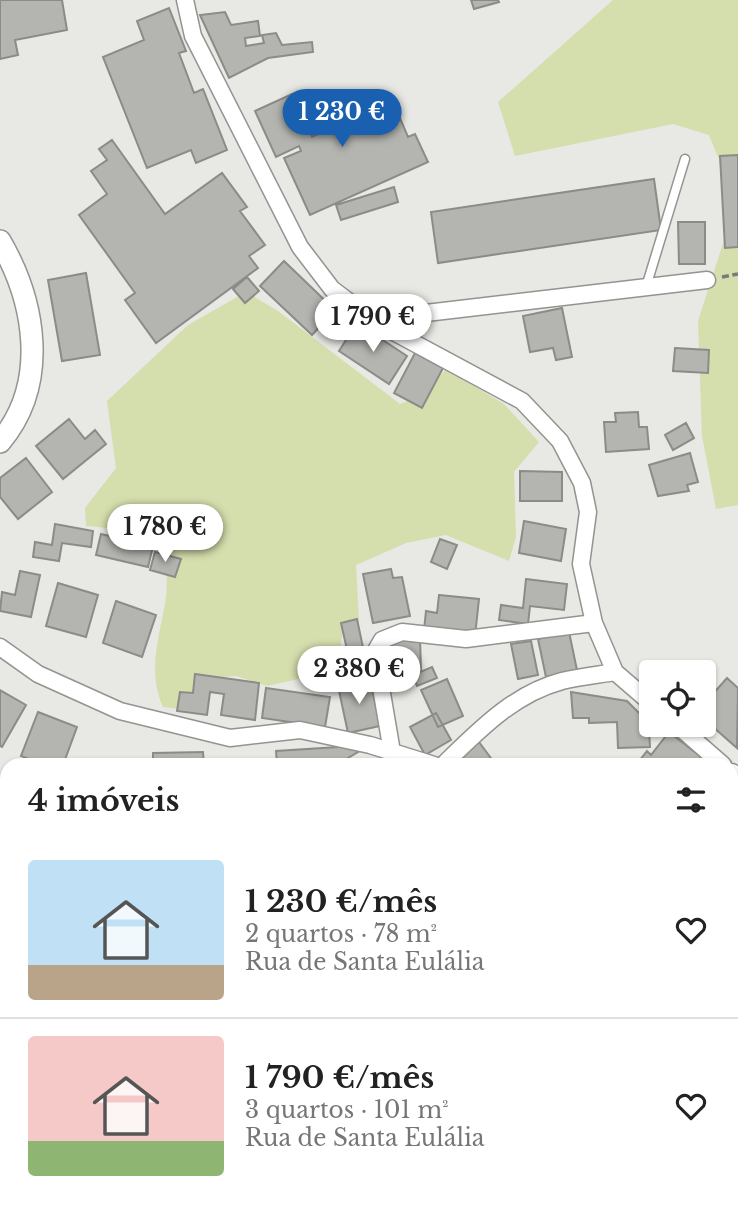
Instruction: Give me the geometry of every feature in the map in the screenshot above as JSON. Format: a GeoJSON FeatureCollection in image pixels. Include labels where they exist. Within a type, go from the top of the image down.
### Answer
{"type":"FeatureCollection","features":[{"type":"Feature","properties":{"kind":"street"},"geometry":{"type":"LineString","coordinates":[[184,0],[193,36],[300,247],[332,289],[377,323],[522,401],[560,441],[582,483],[588,512],[581,564],[594,623],[615,672],[639,692]]}},
{"type":"Feature","properties":{"kind":"street"},"geometry":{"type":"LineString","coordinates":[[0,241],[9,256],[31,322],[33,374],[15,425],[0,442]]}},
{"type":"Feature","properties":{"kind":"street"},"geometry":{"type":"LineString","coordinates":[[377,323],[392,317],[707,281]]}},
{"type":"Feature","properties":{"kind":"street"},"geometry":{"type":"LineString","coordinates":[[392,752],[375,652],[383,640],[402,632],[466,639],[594,623]]}},
{"type":"Feature","properties":{"kind":"street"},"geometry":{"type":"LineString","coordinates":[[0,647],[38,674],[120,712],[230,738],[300,730],[411,758]]}},
{"type":"Feature","properties":{"kind":"street"},"geometry":{"type":"LineString","coordinates":[[450,758],[486,723],[519,699],[560,681],[615,672]]}},
{"type":"Feature","properties":{"kind":"street"},"geometry":{"type":"LineString","coordinates":[[692,737],[715,758]]}},
{"type":"Feature","properties":{"kind":"lane"},"geometry":{"type":"LineString","coordinates":[[646,287],[685,159]]}},
{"type":"Feature","properties":{"kind":"green space"},"geometry":{"type":"Polygon","coordinates":[[[613,0],[738,0],[738,178],[718,157],[709,135],[673,124],[515,156],[498,102],[613,0]]]}},
{"type":"Feature","properties":{"kind":"green space"},"geometry":{"type":"Polygon","coordinates":[[[738,197],[738,505],[716,509],[702,436],[698,321],[738,197]]]}},
{"type":"Feature","properties":{"kind":"green space"},"geometry":{"type":"Polygon","coordinates":[[[246,292],[278,311],[400,404],[423,395],[446,369],[504,404],[539,442],[514,472],[516,537],[509,561],[446,535],[406,543],[356,565],[359,621],[344,625],[340,649],[298,679],[267,686],[236,676],[207,678],[180,709],[163,707],[155,666],[167,590],[161,556],[140,531],[86,526],[85,508],[116,468],[107,401],[188,325],[246,292]]]}},
{"type":"Feature","properties":{"kind":"building"},"geometry":{"type":"Polygon","coordinates":[[[0,0],[62,0],[67,30],[15,40],[18,55],[0,59],[0,0]]]}},
{"type":"Feature","properties":{"kind":"building"},"geometry":{"type":"Polygon","coordinates":[[[471,0],[498,0],[499,2],[474,9],[471,0]]]}},
{"type":"Feature","properties":{"kind":"building"},"geometry":{"type":"Polygon","coordinates":[[[169,8],[186,51],[179,53],[194,93],[203,89],[227,150],[196,163],[191,150],[147,168],[103,57],[144,40],[137,21],[169,8]]]}},
{"type":"Feature","properties":{"kind":"building"},"geometry":{"type":"Polygon","coordinates":[[[225,12],[231,25],[258,21],[260,36],[245,38],[246,46],[264,43],[262,35],[276,33],[282,45],[312,42],[313,52],[268,58],[229,78],[200,15],[225,12]]]}},
{"type":"Feature","properties":{"kind":"building"},"geometry":{"type":"Polygon","coordinates":[[[371,93],[376,104],[391,97],[408,137],[415,134],[428,162],[310,215],[284,158],[301,151],[299,146],[276,157],[255,111],[292,94],[312,137],[329,129],[325,119],[360,103],[358,99],[371,93]]]}},
{"type":"Feature","properties":{"kind":"building"},"geometry":{"type":"Polygon","coordinates":[[[112,140],[165,214],[222,173],[247,207],[240,211],[265,245],[249,256],[258,268],[156,343],[125,300],[135,293],[79,215],[107,194],[91,171],[107,160],[99,149],[112,140]]]}},
{"type":"Feature","properties":{"kind":"building"},"geometry":{"type":"Polygon","coordinates":[[[738,155],[738,247],[725,248],[720,156],[738,155]]]}},
{"type":"Feature","properties":{"kind":"building"},"geometry":{"type":"Polygon","coordinates":[[[654,179],[661,230],[438,263],[431,212],[654,179]]]}},
{"type":"Feature","properties":{"kind":"building"},"geometry":{"type":"Polygon","coordinates":[[[394,187],[398,202],[341,220],[336,205],[394,187]]]}},
{"type":"Feature","properties":{"kind":"building"},"geometry":{"type":"Polygon","coordinates":[[[678,222],[705,222],[705,264],[679,264],[678,222]]]}},
{"type":"Feature","properties":{"kind":"building"},"geometry":{"type":"Polygon","coordinates":[[[284,261],[335,310],[312,335],[260,286],[284,261]]]}},
{"type":"Feature","properties":{"kind":"building"},"geometry":{"type":"Polygon","coordinates":[[[86,273],[100,355],[62,361],[48,280],[86,273]]]}},
{"type":"Feature","properties":{"kind":"building"},"geometry":{"type":"Polygon","coordinates":[[[247,277],[259,291],[245,303],[233,289],[247,277]]]}},
{"type":"Feature","properties":{"kind":"building"},"geometry":{"type":"Polygon","coordinates":[[[562,308],[572,357],[556,360],[553,348],[530,352],[523,316],[562,308]]]}},
{"type":"Feature","properties":{"kind":"building"},"geometry":{"type":"Polygon","coordinates":[[[357,323],[407,356],[389,384],[339,351],[357,323]]]}},
{"type":"Feature","properties":{"kind":"building"},"geometry":{"type":"Polygon","coordinates":[[[675,348],[709,350],[708,373],[673,371],[675,348]]]}},
{"type":"Feature","properties":{"kind":"building"},"geometry":{"type":"Polygon","coordinates":[[[415,353],[443,368],[422,408],[394,393],[415,353]]]}},
{"type":"Feature","properties":{"kind":"building"},"geometry":{"type":"Polygon","coordinates":[[[638,412],[639,427],[647,427],[649,449],[606,452],[604,422],[616,422],[615,413],[638,412]]]}},
{"type":"Feature","properties":{"kind":"building"},"geometry":{"type":"Polygon","coordinates":[[[69,419],[85,439],[95,430],[106,444],[63,479],[36,446],[69,419]]]}},
{"type":"Feature","properties":{"kind":"building"},"geometry":{"type":"Polygon","coordinates":[[[686,423],[694,438],[673,450],[665,435],[686,423]]]}},
{"type":"Feature","properties":{"kind":"building"},"geometry":{"type":"Polygon","coordinates":[[[690,453],[698,482],[687,485],[689,491],[658,496],[649,465],[690,453]]]}},
{"type":"Feature","properties":{"kind":"building"},"geometry":{"type":"Polygon","coordinates":[[[26,458],[52,492],[18,519],[0,497],[0,478],[26,458]]]}},
{"type":"Feature","properties":{"kind":"building"},"geometry":{"type":"Polygon","coordinates":[[[520,471],[562,472],[562,501],[520,501],[520,471]]]}},
{"type":"Feature","properties":{"kind":"building"},"geometry":{"type":"Polygon","coordinates":[[[524,521],[566,529],[561,561],[519,553],[524,521]]]}},
{"type":"Feature","properties":{"kind":"building"},"geometry":{"type":"Polygon","coordinates":[[[55,524],[93,531],[91,547],[62,543],[59,561],[33,557],[35,542],[52,545],[55,524]]]}},
{"type":"Feature","properties":{"kind":"building"},"geometry":{"type":"Polygon","coordinates":[[[101,534],[153,546],[148,567],[96,555],[101,534]]]}},
{"type":"Feature","properties":{"kind":"building"},"geometry":{"type":"Polygon","coordinates":[[[440,539],[457,545],[447,569],[431,562],[440,539]]]}},
{"type":"Feature","properties":{"kind":"building"},"geometry":{"type":"Polygon","coordinates":[[[155,552],[181,559],[175,577],[150,570],[155,552]]]}},
{"type":"Feature","properties":{"kind":"building"},"geometry":{"type":"Polygon","coordinates":[[[391,569],[393,578],[402,577],[410,616],[373,623],[363,574],[391,569]]]}},
{"type":"Feature","properties":{"kind":"building"},"geometry":{"type":"Polygon","coordinates":[[[20,571],[40,575],[31,617],[0,611],[2,592],[15,595],[20,571]]]}},
{"type":"Feature","properties":{"kind":"building"},"geometry":{"type":"Polygon","coordinates":[[[526,579],[567,584],[564,610],[530,606],[528,624],[499,620],[501,605],[523,608],[526,579]]]}},
{"type":"Feature","properties":{"kind":"building"},"geometry":{"type":"Polygon","coordinates":[[[58,583],[98,595],[86,637],[46,626],[58,583]]]}},
{"type":"Feature","properties":{"kind":"building"},"geometry":{"type":"Polygon","coordinates":[[[439,595],[479,599],[475,636],[424,630],[426,611],[437,613],[439,595]]]}},
{"type":"Feature","properties":{"kind":"building"},"geometry":{"type":"Polygon","coordinates":[[[116,601],[156,615],[142,657],[103,643],[116,601]]]}},
{"type":"Feature","properties":{"kind":"building"},"geometry":{"type":"Polygon","coordinates":[[[357,619],[369,676],[322,686],[319,669],[350,663],[341,623],[357,619]]]}},
{"type":"Feature","properties":{"kind":"building"},"geometry":{"type":"Polygon","coordinates":[[[569,632],[577,670],[546,677],[538,639],[569,632]]]}},
{"type":"Feature","properties":{"kind":"building"},"geometry":{"type":"Polygon","coordinates":[[[420,637],[421,671],[399,671],[399,664],[386,664],[385,638],[420,637]]]}},
{"type":"Feature","properties":{"kind":"building"},"geometry":{"type":"Polygon","coordinates":[[[531,641],[538,675],[518,679],[511,644],[531,641]]]}},
{"type":"Feature","properties":{"kind":"building"},"geometry":{"type":"Polygon","coordinates":[[[432,667],[437,678],[417,686],[413,675],[432,667]]]}},
{"type":"Feature","properties":{"kind":"building"},"geometry":{"type":"Polygon","coordinates":[[[195,674],[259,683],[255,720],[221,715],[224,694],[210,692],[207,715],[177,711],[180,692],[193,693],[195,674]]]}},
{"type":"Feature","properties":{"kind":"building"},"geometry":{"type":"Polygon","coordinates":[[[727,678],[738,688],[737,748],[716,730],[716,690],[727,678]]]}},
{"type":"Feature","properties":{"kind":"building"},"geometry":{"type":"Polygon","coordinates":[[[370,679],[380,726],[348,733],[338,686],[370,679]]]}},
{"type":"Feature","properties":{"kind":"building"},"geometry":{"type":"Polygon","coordinates":[[[447,679],[463,716],[438,727],[421,690],[447,679]]]}},
{"type":"Feature","properties":{"kind":"building"},"geometry":{"type":"Polygon","coordinates":[[[266,688],[330,697],[325,727],[262,718],[266,688]]]}},
{"type":"Feature","properties":{"kind":"building"},"geometry":{"type":"Polygon","coordinates":[[[0,690],[26,705],[2,747],[0,746],[0,690]]]}},
{"type":"Feature","properties":{"kind":"building"},"geometry":{"type":"Polygon","coordinates":[[[571,692],[627,701],[639,713],[639,737],[649,737],[650,747],[618,748],[617,722],[589,723],[589,718],[573,718],[571,692]]]}},
{"type":"Feature","properties":{"kind":"building"},"geometry":{"type":"Polygon","coordinates":[[[38,712],[77,727],[66,758],[21,756],[38,712]]]}},
{"type":"Feature","properties":{"kind":"building"},"geometry":{"type":"Polygon","coordinates":[[[436,713],[451,740],[425,755],[410,727],[436,713]]]}},
{"type":"Feature","properties":{"kind":"building"},"geometry":{"type":"Polygon","coordinates":[[[665,737],[675,737],[701,757],[642,758],[647,751],[651,755],[665,737]]]}},
{"type":"Feature","properties":{"kind":"building"},"geometry":{"type":"Polygon","coordinates":[[[479,742],[491,758],[456,758],[479,742]]]}},
{"type":"Feature","properties":{"kind":"building"},"geometry":{"type":"Polygon","coordinates":[[[370,745],[348,758],[276,758],[276,751],[370,745]]]}},
{"type":"Feature","properties":{"kind":"building"},"geometry":{"type":"Polygon","coordinates":[[[203,752],[203,758],[153,758],[153,753],[203,752]]]}}]}
